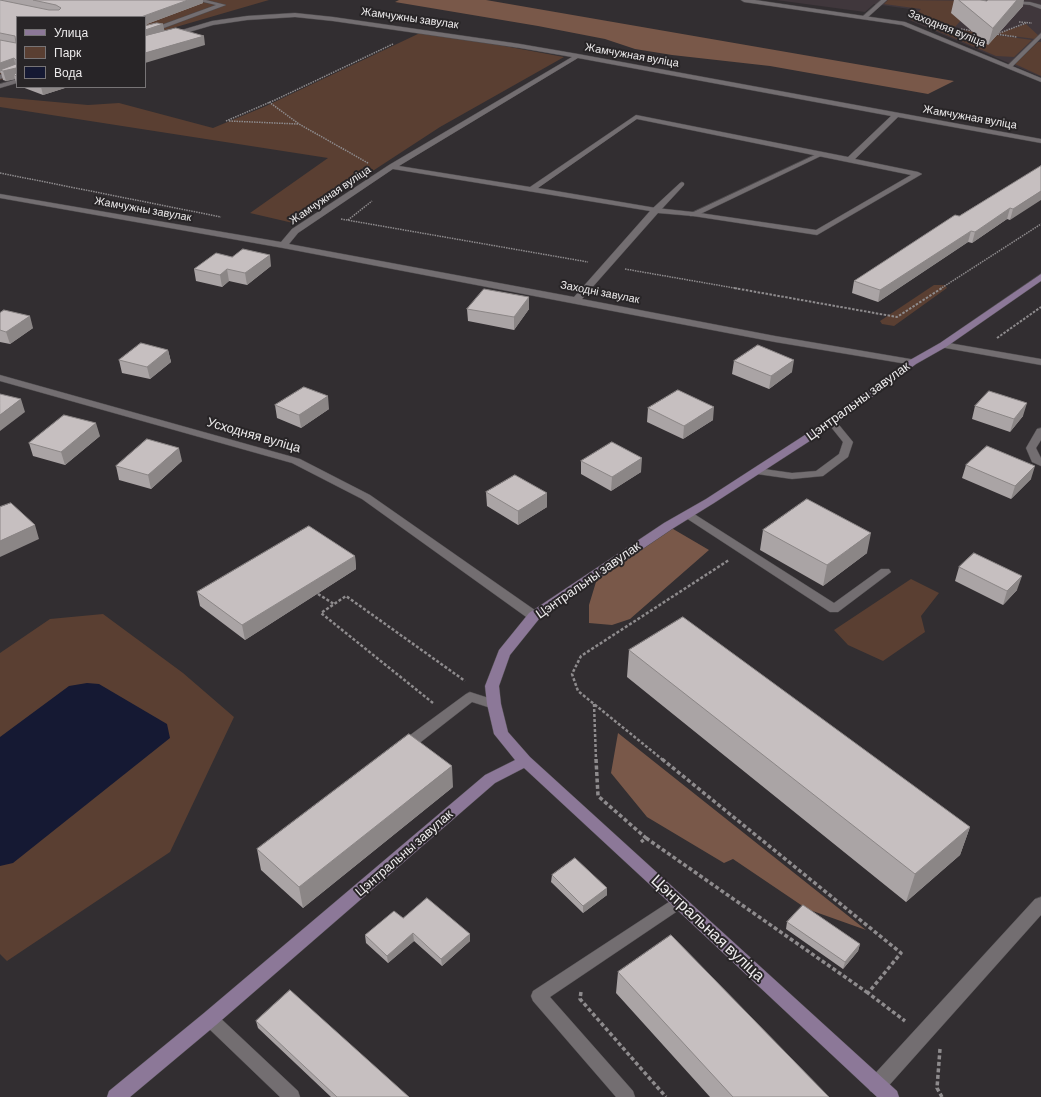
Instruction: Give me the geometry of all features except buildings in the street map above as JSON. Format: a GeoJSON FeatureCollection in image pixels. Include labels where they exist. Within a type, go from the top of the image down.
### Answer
{"type":"FeatureCollection","features":[{"type":"Feature","properties":{"kind":"street"},"geometry":{"type":"LineString","coordinates":[[146,32],[223,5],[198,0]]}},
{"type":"Feature","properties":{"kind":"street","name":"Заходняя вуліца"},"geometry":{"type":"LineString","coordinates":[[744,0],[866,16],[903,23],[1041,80]]}},
{"type":"Feature","properties":{"kind":"street","name":"Жамчужны завулак"},"geometry":{"type":"LineString","coordinates":[[146,43],[212,23],[247,18],[295,15],[420,31],[578,56]]}},
{"type":"Feature","properties":{"kind":"street","name":"Жамчужная вуліца"},"geometry":{"type":"LineString","coordinates":[[283,245],[295,231],[384,172],[578,56],[1041,141]]}},
{"type":"Feature","properties":{"kind":"street"},"geometry":{"type":"LineString","coordinates":[[0,77],[16,71]]}},
{"type":"Feature","properties":{"kind":"street"},"geometry":{"type":"LineString","coordinates":[[0,86],[16,81]]}},
{"type":"Feature","properties":{"kind":"street"},"geometry":{"type":"LineString","coordinates":[[850,160],[896,115]]}},
{"type":"Feature","properties":{"kind":"street"},"geometry":{"type":"LineString","coordinates":[[392,167],[656,210],[693,214],[817,233],[918,174],[636,117],[532,189]]}},
{"type":"Feature","properties":{"kind":"street","name":"Жамчужны завулак"},"geometry":{"type":"LineString","coordinates":[[0,196],[283,245]]}},
{"type":"Feature","properties":{"kind":"street"},"geometry":{"type":"LineString","coordinates":[[576,300],[656,210]]}},
{"type":"Feature","properties":{"kind":"street","name":"Заходні завулак"},"geometry":{"type":"LineString","coordinates":[[283,245],[775,339],[913,362]]}},
{"type":"Feature","properties":{"kind":"street","name":"Цэнтральны завулак"},"geometry":{"type":"LineString","coordinates":[[116,1097],[210,1019],[490,779],[525,761],[501,734],[494,704],[492,686],[504,654],[534,616],[687,514],[832,422],[913,362],[943,345],[1041,277]]}},
{"type":"Feature","properties":{"kind":"street"},"geometry":{"type":"LineString","coordinates":[[943,345],[1041,362]]}},
{"type":"Feature","properties":{"kind":"street","name":"Усходняя вуліца"},"geometry":{"type":"LineString","coordinates":[[0,378],[296,461],[366,498],[534,616]]}},
{"type":"Feature","properties":{"kind":"street"},"geometry":{"type":"LineString","coordinates":[[1041,431],[1031,448],[1036,460],[1041,463]]}},
{"type":"Feature","properties":{"kind":"street","name":"Цэнтральная вуліца"},"geometry":{"type":"LineString","coordinates":[[525,761],[884,1091]]}},
{"type":"Feature","properties":{"kind":"street"},"geometry":{"type":"LineString","coordinates":[[884,1091],[924,1036],[946,1009],[1041,904]]}},
{"type":"Feature","properties":{"kind":"lane"},"geometry":{"type":"LineString","coordinates":[[866,16],[884,0]]}},
{"type":"Feature","properties":{"kind":"lane"},"geometry":{"type":"LineString","coordinates":[[989,0],[1030,4],[1041,7]]}},
{"type":"Feature","properties":{"kind":"lane"},"geometry":{"type":"LineString","coordinates":[[1010,66],[1038,41],[1041,35]]}},
{"type":"Feature","properties":{"kind":"lane"},"geometry":{"type":"LineString","coordinates":[[693,214],[821,154]]}},
{"type":"Feature","properties":{"kind":"lane"},"geometry":{"type":"LineString","coordinates":[[656,210],[682,184]]}},
{"type":"Feature","properties":{"kind":"lane"},"geometry":{"type":"LineString","coordinates":[[757,471],[792,476],[819,474],[844,455],[848,442],[832,422]]}},
{"type":"Feature","properties":{"kind":"lane"},"geometry":{"type":"LineString","coordinates":[[687,514],[834,609],[885,572]]}},
{"type":"Feature","properties":{"kind":"lane"},"geometry":{"type":"LineString","coordinates":[[391,757],[470,698],[494,704]]}},
{"type":"Feature","properties":{"kind":"lane"},"geometry":{"type":"LineString","coordinates":[[627,1097],[539,996],[680,902]]}},
{"type":"Feature","properties":{"kind":"lane"},"geometry":{"type":"LineString","coordinates":[[210,1019],[292,1097]]}},
{"type":"Feature","properties":{"kind":"path"},"geometry":{"type":"LineString","coordinates":[[996,34],[1026,23],[1019,22]]}},
{"type":"Feature","properties":{"kind":"path"},"geometry":{"type":"LineString","coordinates":[[299,124],[226,121],[270,102],[420,31]]}},
{"type":"Feature","properties":{"kind":"path"},"geometry":{"type":"LineString","coordinates":[[270,102],[299,124],[384,172]]}},
{"type":"Feature","properties":{"kind":"path"},"geometry":{"type":"LineString","coordinates":[[0,173],[225,217]]}},
{"type":"Feature","properties":{"kind":"path"},"geometry":{"type":"LineString","coordinates":[[897,317],[1041,224]]}},
{"type":"Feature","properties":{"kind":"path"},"geometry":{"type":"LineString","coordinates":[[978,352],[1041,307]]}},
{"type":"Feature","properties":{"kind":"path"},"geometry":{"type":"LineString","coordinates":[[743,550],[709,574],[581,656],[572,674],[578,691],[901,953],[868,993]]}},
{"type":"Feature","properties":{"kind":"path"},"geometry":{"type":"LineString","coordinates":[[318,594],[334,604]]}},
{"type":"Feature","properties":{"kind":"path"},"geometry":{"type":"LineString","coordinates":[[447,715],[321,613],[346,596],[467,682],[470,698]]}},
{"type":"Feature","properties":{"kind":"path"},"geometry":{"type":"LineString","coordinates":[[646,838],[868,993],[940,1049],[937,1088],[942,1097]]}},
{"type":"Feature","properties":{"kind":"path"},"geometry":{"type":"LineString","coordinates":[[582,987],[580,999],[666,1097]]}},
{"type":"Feature","properties":{"kind":"shaded area"},"geometry":{"type":"Polygon","coordinates":[[[399,0],[486,0],[954,81],[928,94],[770,66],[672,55],[635,49],[605,39],[395,2],[399,0]]]}},
{"type":"Feature","properties":{"kind":"shaded area"},"geometry":{"type":"Polygon","coordinates":[[[776,0],[1041,0],[1041,77],[909,20],[917,10],[874,4],[865,12],[776,0]]]}},
{"type":"Feature","properties":{"kind":"shaded area"},"geometry":{"type":"Polygon","coordinates":[[[668,526],[709,550],[630,619],[612,625],[589,623],[589,605],[599,572],[668,526]]]}},
{"type":"Feature","properties":{"kind":"shaded area"},"geometry":{"type":"Polygon","coordinates":[[[618,733],[866,930],[807,909],[733,859],[724,863],[647,817],[611,773],[618,733]]]}},
{"type":"Feature","properties":{"kind":"green space"},"geometry":{"type":"Polygon","coordinates":[[[0,0],[269,0],[146,36],[146,16],[16,16],[16,75],[0,80],[0,0]]]}},
{"type":"Feature","properties":{"kind":"green space"},"geometry":{"type":"Polygon","coordinates":[[[888,0],[995,1],[966,15],[954,28],[911,20],[921,9],[884,4],[888,0]]]}},
{"type":"Feature","properties":{"kind":"green space"},"geometry":{"type":"Polygon","coordinates":[[[1026,24],[1039,36],[1035,39],[997,34],[1026,24]]]}},
{"type":"Feature","properties":{"kind":"green space"},"geometry":{"type":"Polygon","coordinates":[[[924,25],[1032,40],[1014,57],[996,56],[924,25]]]}},
{"type":"Feature","properties":{"kind":"green space"},"geometry":{"type":"Polygon","coordinates":[[[420,33],[564,57],[440,127],[293,223],[250,213],[328,158],[0,107],[0,97],[88,105],[119,103],[213,128],[266,106],[420,33]]]}},
{"type":"Feature","properties":{"kind":"green space"},"geometry":{"type":"Polygon","coordinates":[[[1038,42],[1041,42],[1041,76],[1015,64],[1038,42]]]}},
{"type":"Feature","properties":{"kind":"green space"},"geometry":{"type":"Polygon","coordinates":[[[934,285],[945,285],[947,288],[894,326],[882,324],[880,321],[934,285]]]}},
{"type":"Feature","properties":{"kind":"green space"},"geometry":{"type":"Polygon","coordinates":[[[911,579],[939,593],[921,616],[925,632],[883,661],[848,645],[834,630],[911,579]]]}},
{"type":"Feature","properties":{"kind":"green space"},"geometry":{"type":"Polygon","coordinates":[[[103,614],[183,673],[234,717],[170,852],[7,961],[0,954],[0,653],[50,619],[103,614]]]}},
{"type":"Feature","properties":{"kind":"water"},"geometry":{"type":"Polygon","coordinates":[[[87,683],[99,684],[167,724],[170,738],[13,863],[0,866],[0,737],[69,686],[87,683]]]}}]}
